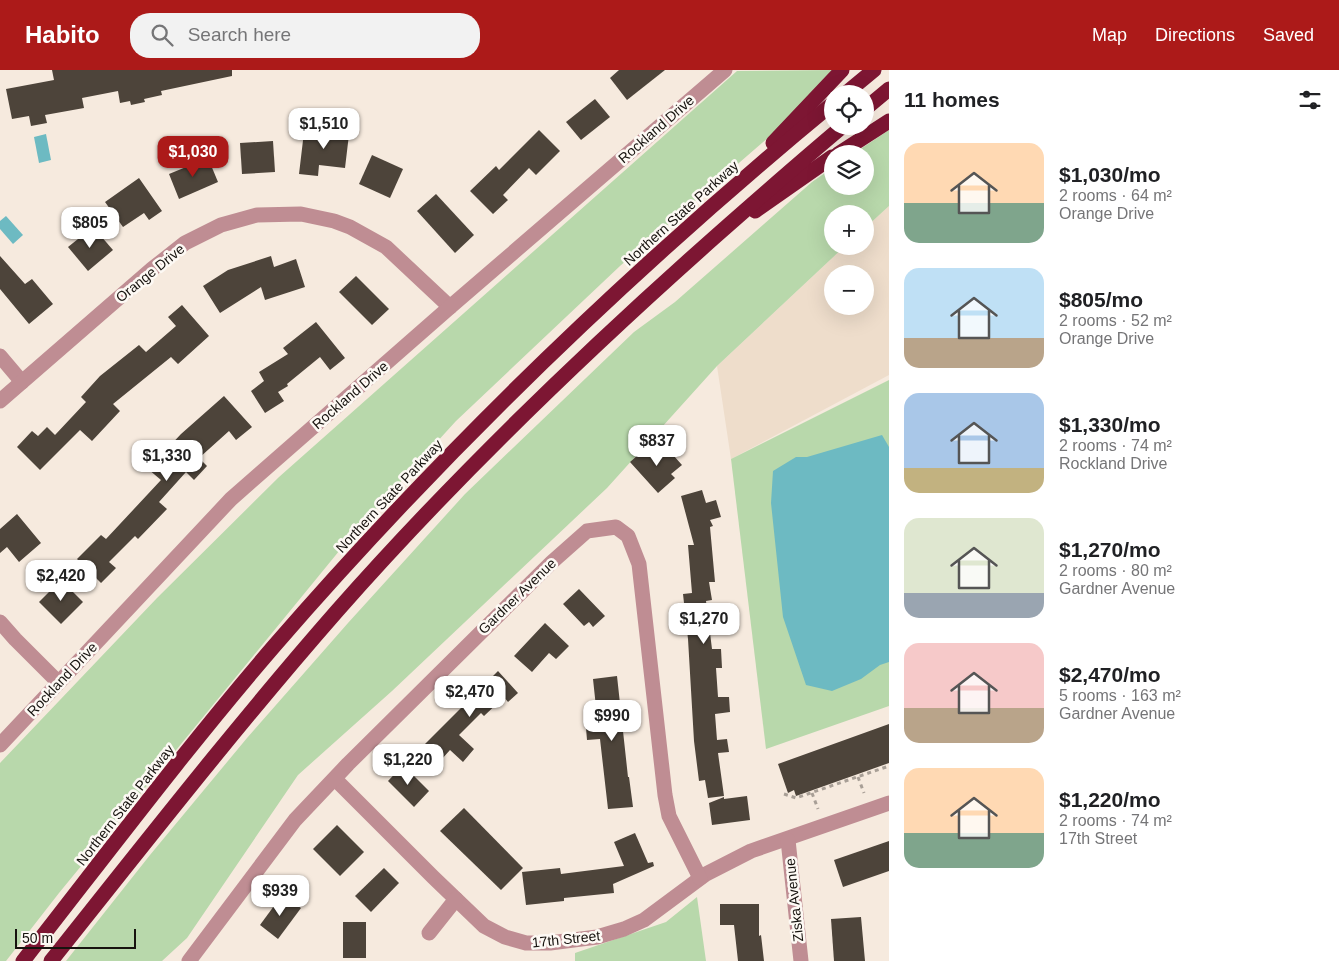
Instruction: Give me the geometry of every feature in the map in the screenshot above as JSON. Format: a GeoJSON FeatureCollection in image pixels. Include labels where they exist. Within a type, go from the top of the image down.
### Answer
{"type":"FeatureCollection","features":[{"type":"Feature","properties":{"kind":"highway"},"geometry":{"type":"LineString","coordinates":[[736,185],[842,70]]}},
{"type":"Feature","properties":{"kind":"highway"},"geometry":{"type":"LineString","coordinates":[[856,85],[874,70]]}},
{"type":"Feature","properties":{"kind":"highway"},"geometry":{"type":"LineString","coordinates":[[874,102],[889,89]]}},
{"type":"Feature","properties":{"kind":"highway","name":"Northern State Parkway"},"geometry":{"type":"LineString","coordinates":[[23,961],[205,728],[274,646],[388,520],[549,356],[648,263],[824,111]]}},
{"type":"Feature","properties":{"kind":"highway"},"geometry":{"type":"LineString","coordinates":[[852,145],[889,121]]}},
{"type":"Feature","properties":{"kind":"highway"},"geometry":{"type":"LineString","coordinates":[[51,961],[225,742],[339,609],[419,522],[500,439],[626,316],[783,176],[832,135]]}},
{"type":"Feature","properties":{"kind":"highway"},"geometry":{"type":"LineString","coordinates":[[716,236],[786,191],[824,163]]}},
{"type":"Feature","properties":{"kind":"street","name":"Rockland Drive"},"geometry":{"type":"LineString","coordinates":[[0,745],[231,499],[725,70]]}},
{"type":"Feature","properties":{"kind":"street","name":"Orange Drive"},"geometry":{"type":"LineString","coordinates":[[0,401],[152,269],[185,243],[221,225],[257,215],[301,214],[334,221],[350,227],[386,247],[450,307]]}},
{"type":"Feature","properties":{"kind":"street"},"geometry":{"type":"LineString","coordinates":[[0,356],[22,382]]}},
{"type":"Feature","properties":{"kind":"street","name":"Gardner Avenue"},"geometry":{"type":"LineString","coordinates":[[189,961],[295,820],[348,764],[552,562],[587,531],[616,527],[628,536],[639,564],[669,816],[700,878]]}},
{"type":"Feature","properties":{"kind":"street"},"geometry":{"type":"LineString","coordinates":[[0,622],[58,682]]}},
{"type":"Feature","properties":{"kind":"street","name":"17th Street"},"geometry":{"type":"LineString","coordinates":[[335,779],[484,926],[505,938],[526,943],[550,943],[597,937],[624,929],[644,920],[700,878],[751,851],[788,840],[889,803]]}},
{"type":"Feature","properties":{"kind":"street","name":"Ziska Avenue"},"geometry":{"type":"LineString","coordinates":[[788,840],[801,961]]}},
{"type":"Feature","properties":{"kind":"street"},"geometry":{"type":"LineString","coordinates":[[429,933],[456,899]]}},
{"type":"Feature","properties":{"kind":"path"},"geometry":{"type":"LineString","coordinates":[[784,794],[796,798],[889,766]]}},
{"type":"Feature","properties":{"kind":"path"},"geometry":{"type":"LineString","coordinates":[[858,776],[864,792]]}},
{"type":"Feature","properties":{"kind":"path"},"geometry":{"type":"LineString","coordinates":[[812,793],[818,809]]}},
{"type":"Feature","properties":{"kind":"shaded area"},"geometry":{"type":"Polygon","coordinates":[[[889,206],[889,375],[731,459],[717,366],[824,266],[824,315],[874,315],[874,265],[825,265],[835,255],[874,255],[874,220],[889,206]]]}},
{"type":"Feature","properties":{"kind":"green space"},"geometry":{"type":"Polygon","coordinates":[[[836,70],[807,104],[620,266],[456,421],[353,534],[59,893],[6,961],[0,961],[0,763],[157,598],[279,477],[737,71],[836,70]]]}},
{"type":"Feature","properties":{"kind":"green space"},"geometry":{"type":"Polygon","coordinates":[[[889,130],[889,206],[874,220],[874,205],[824,205],[824,255],[835,255],[717,366],[607,488],[392,691],[298,775],[187,938],[162,961],[66,961],[150,855],[247,738],[465,494],[634,332],[675,302],[812,182],[824,174],[824,195],[874,195],[874,145],[866,145],[889,130]]]}},
{"type":"Feature","properties":{"kind":"green space"},"geometry":{"type":"Polygon","coordinates":[[[889,380],[889,706],[766,749],[731,459],[889,380]]]}},
{"type":"Feature","properties":{"kind":"green space"},"geometry":{"type":"Polygon","coordinates":[[[697,897],[706,961],[575,961],[575,953],[666,922],[697,897]]]}},
{"type":"Feature","properties":{"kind":"water"},"geometry":{"type":"Polygon","coordinates":[[[46,134],[51,160],[39,163],[34,137],[46,134]]]}},
{"type":"Feature","properties":{"kind":"water"},"geometry":{"type":"Polygon","coordinates":[[[6,216],[23,235],[13,244],[0,229],[0,221],[6,216]]]}},
{"type":"Feature","properties":{"kind":"water"},"geometry":{"type":"Polygon","coordinates":[[[882,435],[889,447],[889,662],[880,665],[861,679],[832,691],[806,685],[783,617],[771,503],[773,471],[796,457],[807,457],[882,435]]]}},
{"type":"Feature","properties":{"kind":"building"},"geometry":{"type":"Polygon","coordinates":[[[52,70],[232,70],[232,76],[161,91],[162,95],[144,99],[145,102],[131,105],[130,101],[120,103],[118,91],[82,98],[84,108],[45,115],[47,123],[31,126],[29,116],[12,119],[6,89],[54,80],[52,70]]]}},
{"type":"Feature","properties":{"kind":"building"},"geometry":{"type":"Polygon","coordinates":[[[619,70],[665,70],[627,100],[610,78],[619,70]]]}},
{"type":"Feature","properties":{"kind":"building"},"geometry":{"type":"Polygon","coordinates":[[[595,99],[610,117],[581,140],[566,122],[595,99]]]}},
{"type":"Feature","properties":{"kind":"building"},"geometry":{"type":"Polygon","coordinates":[[[331,124],[350,126],[345,168],[319,165],[318,176],[299,174],[304,132],[330,135],[331,124]]]}},
{"type":"Feature","properties":{"kind":"building"},"geometry":{"type":"Polygon","coordinates":[[[539,130],[560,151],[536,175],[529,168],[503,195],[508,200],[493,214],[470,191],[496,166],[499,170],[539,130]]]}},
{"type":"Feature","properties":{"kind":"building"},"geometry":{"type":"Polygon","coordinates":[[[273,141],[275,172],[242,174],[240,143],[273,141]]]}},
{"type":"Feature","properties":{"kind":"building"},"geometry":{"type":"Polygon","coordinates":[[[372,155],[403,169],[390,198],[359,184],[372,155]]]}},
{"type":"Feature","properties":{"kind":"building"},"geometry":{"type":"Polygon","coordinates":[[[208,158],[218,182],[179,199],[169,174],[208,158]]]}},
{"type":"Feature","properties":{"kind":"building"},"geometry":{"type":"Polygon","coordinates":[[[139,178],[162,211],[149,220],[144,213],[123,227],[105,202],[139,178]]]}},
{"type":"Feature","properties":{"kind":"building"},"geometry":{"type":"Polygon","coordinates":[[[436,194],[474,235],[455,253],[417,211],[436,194]]]}},
{"type":"Feature","properties":{"kind":"building"},"geometry":{"type":"Polygon","coordinates":[[[93,227],[113,250],[88,271],[68,247],[93,227]]]}},
{"type":"Feature","properties":{"kind":"building"},"geometry":{"type":"Polygon","coordinates":[[[0,256],[25,284],[32,279],[53,304],[29,324],[0,289],[0,256]]]}},
{"type":"Feature","properties":{"kind":"building"},"geometry":{"type":"Polygon","coordinates":[[[271,256],[274,267],[296,259],[305,287],[265,300],[261,287],[220,313],[203,286],[228,270],[271,256]]]}},
{"type":"Feature","properties":{"kind":"building"},"geometry":{"type":"Polygon","coordinates":[[[356,276],[389,309],[372,325],[339,292],[356,276]]]}},
{"type":"Feature","properties":{"kind":"building"},"geometry":{"type":"Polygon","coordinates":[[[182,305],[209,336],[178,364],[171,357],[113,404],[120,411],[92,441],[80,430],[40,470],[17,447],[32,431],[38,436],[47,427],[55,435],[86,402],[81,397],[100,376],[139,345],[146,352],[176,326],[168,317],[182,305]]]}},
{"type":"Feature","properties":{"kind":"building"},"geometry":{"type":"Polygon","coordinates":[[[316,322],[345,358],[330,370],[320,357],[287,384],[288,386],[278,392],[284,401],[265,413],[251,391],[264,381],[259,372],[288,354],[283,348],[316,322]]]}},
{"type":"Feature","properties":{"kind":"building"},"geometry":{"type":"Polygon","coordinates":[[[224,396],[252,427],[236,440],[229,431],[199,458],[207,466],[194,480],[186,472],[159,502],[167,509],[138,539],[135,536],[109,562],[116,568],[101,583],[77,559],[101,535],[106,539],[161,480],[148,469],[181,434],[224,396]]]}},
{"type":"Feature","properties":{"kind":"building"},"geometry":{"type":"Polygon","coordinates":[[[648,446],[655,454],[665,446],[682,465],[671,474],[675,478],[658,493],[630,462],[648,446]]]}},
{"type":"Feature","properties":{"kind":"building"},"geometry":{"type":"Polygon","coordinates":[[[702,490],[706,503],[716,500],[721,517],[710,520],[713,526],[710,527],[715,582],[709,582],[712,600],[706,601],[712,649],[721,649],[722,668],[716,668],[718,697],[729,697],[730,712],[715,714],[717,740],[727,739],[729,752],[718,753],[724,796],[708,798],[705,780],[699,781],[694,741],[688,639],[683,594],[692,593],[688,545],[694,545],[681,496],[702,490]]]}},
{"type":"Feature","properties":{"kind":"building"},"geometry":{"type":"Polygon","coordinates":[[[17,514],[41,543],[19,562],[7,547],[0,553],[0,529],[17,514]]]}},
{"type":"Feature","properties":{"kind":"building"},"geometry":{"type":"Polygon","coordinates":[[[61,580],[83,602],[61,624],[39,602],[61,580]]]}},
{"type":"Feature","properties":{"kind":"building"},"geometry":{"type":"Polygon","coordinates":[[[579,589],[605,616],[593,627],[589,622],[584,626],[563,604],[579,589]]]}},
{"type":"Feature","properties":{"kind":"building"},"geometry":{"type":"Polygon","coordinates":[[[545,623],[569,646],[556,659],[549,653],[532,672],[514,656],[545,623]]]}},
{"type":"Feature","properties":{"kind":"building"},"geometry":{"type":"Polygon","coordinates":[[[498,671],[518,693],[508,702],[504,697],[484,716],[481,713],[459,735],[474,749],[463,762],[450,750],[441,760],[425,744],[498,671]]]}},
{"type":"Feature","properties":{"kind":"building"},"geometry":{"type":"Polygon","coordinates":[[[617,676],[633,807],[608,809],[600,739],[587,740],[586,728],[598,726],[593,679],[617,676]]]}},
{"type":"Feature","properties":{"kind":"building"},"geometry":{"type":"Polygon","coordinates":[[[889,724],[889,763],[796,796],[794,790],[788,793],[778,764],[889,724]]]}},
{"type":"Feature","properties":{"kind":"building"},"geometry":{"type":"Polygon","coordinates":[[[403,765],[429,791],[414,807],[388,781],[403,765]]]}},
{"type":"Feature","properties":{"kind":"building"},"geometry":{"type":"Polygon","coordinates":[[[747,796],[750,820],[712,825],[709,803],[724,797],[724,799],[747,796]]]}},
{"type":"Feature","properties":{"kind":"building"},"geometry":{"type":"Polygon","coordinates":[[[464,808],[523,868],[501,890],[440,831],[464,808]]]}},
{"type":"Feature","properties":{"kind":"building"},"geometry":{"type":"Polygon","coordinates":[[[337,825],[364,852],[340,876],[313,849],[337,825]]]}},
{"type":"Feature","properties":{"kind":"building"},"geometry":{"type":"Polygon","coordinates":[[[635,833],[648,863],[653,862],[654,866],[613,884],[614,893],[564,898],[564,901],[526,905],[522,872],[560,868],[561,874],[624,866],[614,842],[635,833]]]}},
{"type":"Feature","properties":{"kind":"building"},"geometry":{"type":"Polygon","coordinates":[[[889,841],[889,871],[843,887],[834,860],[889,841]]]}},
{"type":"Feature","properties":{"kind":"building"},"geometry":{"type":"Polygon","coordinates":[[[384,868],[399,883],[371,912],[355,896],[384,868]]]}},
{"type":"Feature","properties":{"kind":"building"},"geometry":{"type":"Polygon","coordinates":[[[282,895],[301,908],[278,939],[260,925],[282,895]]]}},
{"type":"Feature","properties":{"kind":"building"},"geometry":{"type":"Polygon","coordinates":[[[720,904],[759,904],[759,936],[761,935],[764,961],[738,961],[734,925],[720,925],[720,904]]]}},
{"type":"Feature","properties":{"kind":"building"},"geometry":{"type":"Polygon","coordinates":[[[861,917],[865,961],[834,961],[831,919],[861,917]]]}},
{"type":"Feature","properties":{"kind":"building"},"geometry":{"type":"Polygon","coordinates":[[[343,922],[366,922],[366,958],[343,958],[343,922]]]}}]}
